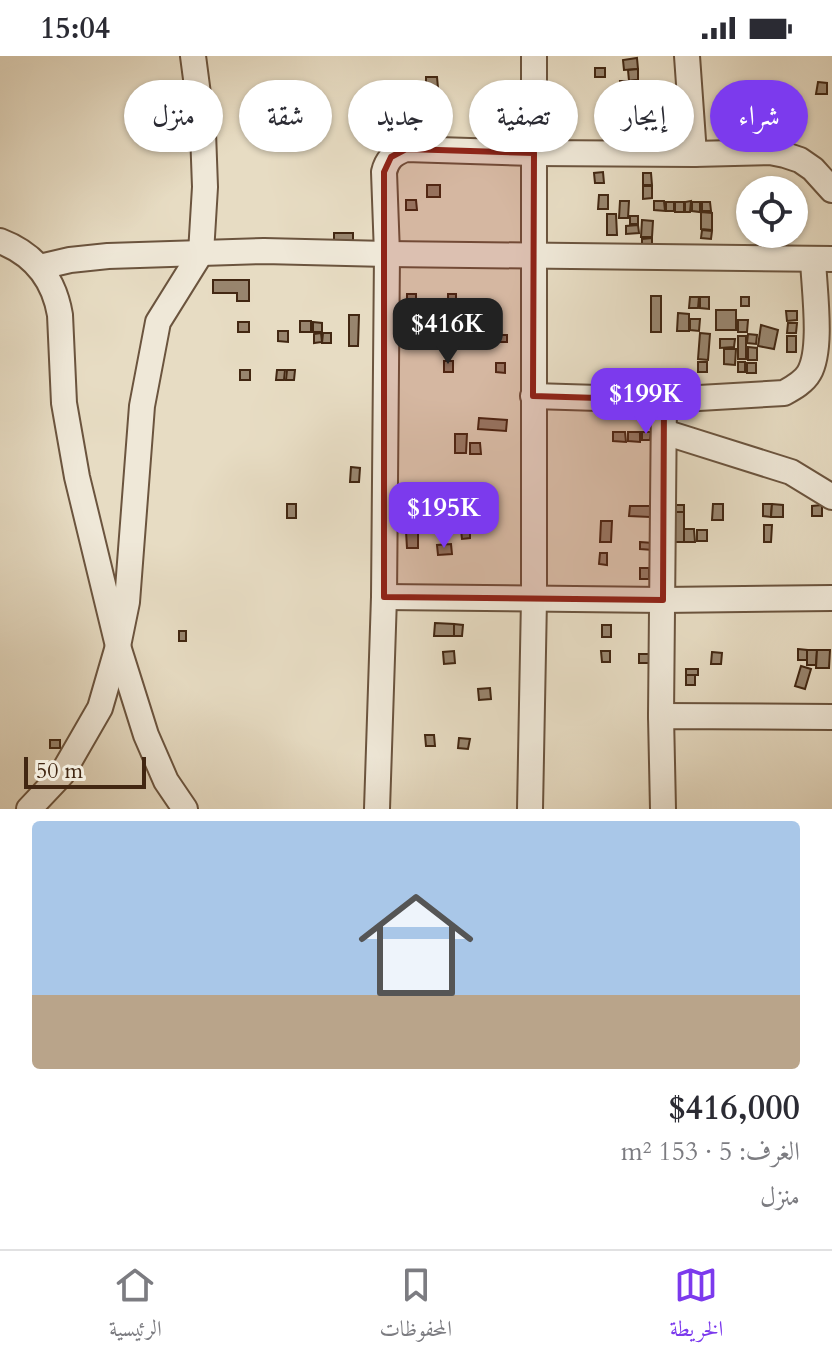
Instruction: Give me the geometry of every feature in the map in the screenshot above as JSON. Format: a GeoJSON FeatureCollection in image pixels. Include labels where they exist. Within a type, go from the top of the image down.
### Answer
{"type":"FeatureCollection","features":[{"type":"Feature","properties":{"kind":"street"},"geometry":{"type":"LineString","coordinates":[[29,809],[62,774],[100,708],[118,646],[127,602],[142,406],[158,322],[201,253],[205,187],[203,132],[193,56]]}},
{"type":"Feature","properties":{"kind":"street"},"geometry":{"type":"LineString","coordinates":[[530,809],[534,599],[534,56]]}},
{"type":"Feature","properties":{"kind":"street"},"geometry":{"type":"LineString","coordinates":[[694,57],[694,154]]}},
{"type":"Feature","properties":{"kind":"street"},"geometry":{"type":"LineString","coordinates":[[377,809],[384,597],[386,164],[406,149],[534,153],[770,152],[800,160],[832,190]]}},
{"type":"Feature","properties":{"kind":"street"},"geometry":{"type":"LineString","coordinates":[[0,241],[20,250],[40,267],[58,302],[64,403],[77,477],[118,646],[146,735],[166,781],[185,809]]}},
{"type":"Feature","properties":{"kind":"street"},"geometry":{"type":"LineString","coordinates":[[40,267],[89,257],[264,251],[823,259],[817,353],[808,375],[784,393],[664,400],[533,396]]}},
{"type":"Feature","properties":{"kind":"street"},"geometry":{"type":"LineString","coordinates":[[663,809],[664,400]]}},
{"type":"Feature","properties":{"kind":"street"},"geometry":{"type":"LineString","coordinates":[[664,432],[791,472],[832,497]]}},
{"type":"Feature","properties":{"kind":"street"},"geometry":{"type":"LineString","coordinates":[[384,597],[832,598]]}},
{"type":"Feature","properties":{"kind":"street"},"geometry":{"type":"LineString","coordinates":[[661,716],[832,717]]}},
{"type":"Feature","properties":{"kind":"highlighted area"},"geometry":{"type":"Polygon","coordinates":[[[406,149],[534,153],[533,396],[664,400],[663,600],[384,597],[384,172],[391,157],[406,149]]]}},
{"type":"Feature","properties":{"kind":"building"},"geometry":{"type":"Polygon","coordinates":[[[637,58],[638,69],[624,70],[623,60],[637,58]]]}},
{"type":"Feature","properties":{"kind":"building"},"geometry":{"type":"Polygon","coordinates":[[[595,68],[605,68],[605,77],[595,77],[595,68]]]}},
{"type":"Feature","properties":{"kind":"building"},"geometry":{"type":"Polygon","coordinates":[[[638,69],[638,80],[629,80],[628,70],[638,69]]]}},
{"type":"Feature","properties":{"kind":"building"},"geometry":{"type":"Polygon","coordinates":[[[818,82],[827,83],[827,94],[816,94],[818,82]]]}},
{"type":"Feature","properties":{"kind":"building"},"geometry":{"type":"Polygon","coordinates":[[[603,172],[604,183],[595,183],[594,173],[603,172]]]}},
{"type":"Feature","properties":{"kind":"building"},"geometry":{"type":"Polygon","coordinates":[[[643,173],[651,173],[652,185],[643,185],[643,173]]]}},
{"type":"Feature","properties":{"kind":"building"},"geometry":{"type":"Polygon","coordinates":[[[427,185],[440,185],[440,197],[427,197],[427,185]]]}},
{"type":"Feature","properties":{"kind":"building"},"geometry":{"type":"Polygon","coordinates":[[[643,186],[652,186],[652,198],[643,199],[643,186]]]}},
{"type":"Feature","properties":{"kind":"building"},"geometry":{"type":"Polygon","coordinates":[[[599,195],[608,195],[608,209],[598,209],[599,195]]]}},
{"type":"Feature","properties":{"kind":"building"},"geometry":{"type":"Polygon","coordinates":[[[406,200],[416,200],[417,210],[406,210],[406,200]]]}},
{"type":"Feature","properties":{"kind":"building"},"geometry":{"type":"Polygon","coordinates":[[[620,201],[629,201],[628,218],[619,218],[620,201]]]}},
{"type":"Feature","properties":{"kind":"building"},"geometry":{"type":"Polygon","coordinates":[[[654,201],[664,201],[665,211],[654,210],[654,201]]]}},
{"type":"Feature","properties":{"kind":"building"},"geometry":{"type":"Polygon","coordinates":[[[691,201],[690,212],[685,212],[685,202],[691,201]]]}},
{"type":"Feature","properties":{"kind":"building"},"geometry":{"type":"Polygon","coordinates":[[[666,202],[674,202],[674,211],[666,211],[666,202]]]}},
{"type":"Feature","properties":{"kind":"building"},"geometry":{"type":"Polygon","coordinates":[[[675,202],[684,202],[684,212],[675,212],[675,202]]]}},
{"type":"Feature","properties":{"kind":"building"},"geometry":{"type":"Polygon","coordinates":[[[692,202],[700,202],[700,212],[692,211],[692,202]]]}},
{"type":"Feature","properties":{"kind":"building"},"geometry":{"type":"Polygon","coordinates":[[[702,202],[710,202],[711,211],[702,211],[702,202]]]}},
{"type":"Feature","properties":{"kind":"building"},"geometry":{"type":"Polygon","coordinates":[[[701,212],[712,213],[712,230],[701,229],[701,212]]]}},
{"type":"Feature","properties":{"kind":"building"},"geometry":{"type":"Polygon","coordinates":[[[607,214],[616,214],[617,235],[607,235],[607,214]]]}},
{"type":"Feature","properties":{"kind":"building"},"geometry":{"type":"Polygon","coordinates":[[[630,216],[638,216],[638,224],[630,224],[630,216]]]}},
{"type":"Feature","properties":{"kind":"building"},"geometry":{"type":"Polygon","coordinates":[[[642,220],[653,221],[652,237],[641,237],[642,220]]]}},
{"type":"Feature","properties":{"kind":"building"},"geometry":{"type":"Polygon","coordinates":[[[638,225],[639,233],[626,234],[626,226],[638,225]]]}},
{"type":"Feature","properties":{"kind":"building"},"geometry":{"type":"Polygon","coordinates":[[[702,230],[712,231],[711,239],[701,238],[702,230]]]}},
{"type":"Feature","properties":{"kind":"building"},"geometry":{"type":"Polygon","coordinates":[[[334,233],[353,233],[353,244],[334,244],[334,233]]]}},
{"type":"Feature","properties":{"kind":"building"},"geometry":{"type":"Polygon","coordinates":[[[652,238],[652,250],[642,250],[642,239],[652,238]]]}},
{"type":"Feature","properties":{"kind":"building"},"geometry":{"type":"Polygon","coordinates":[[[213,280],[249,280],[249,301],[237,301],[237,293],[213,293],[213,280]]]}},
{"type":"Feature","properties":{"kind":"building"},"geometry":{"type":"Polygon","coordinates":[[[407,294],[416,294],[416,304],[407,303],[407,294]]]}},
{"type":"Feature","properties":{"kind":"building"},"geometry":{"type":"Polygon","coordinates":[[[448,294],[456,294],[456,304],[448,304],[448,294]]]}},
{"type":"Feature","properties":{"kind":"building"},"geometry":{"type":"Polygon","coordinates":[[[651,296],[661,296],[661,332],[651,332],[651,296]]]}},
{"type":"Feature","properties":{"kind":"building"},"geometry":{"type":"Polygon","coordinates":[[[690,297],[699,297],[698,308],[689,308],[690,297]]]}},
{"type":"Feature","properties":{"kind":"building"},"geometry":{"type":"Polygon","coordinates":[[[700,297],[709,297],[709,309],[700,308],[700,297]]]}},
{"type":"Feature","properties":{"kind":"building"},"geometry":{"type":"Polygon","coordinates":[[[741,297],[749,297],[749,306],[741,306],[741,297]]]}},
{"type":"Feature","properties":{"kind":"building"},"geometry":{"type":"Polygon","coordinates":[[[716,310],[736,310],[736,330],[716,330],[716,310]]]}},
{"type":"Feature","properties":{"kind":"building"},"geometry":{"type":"Polygon","coordinates":[[[786,311],[797,311],[797,320],[787,321],[786,311]]]}},
{"type":"Feature","properties":{"kind":"building"},"geometry":{"type":"Polygon","coordinates":[[[678,313],[689,314],[689,331],[677,331],[678,313]]]}},
{"type":"Feature","properties":{"kind":"building"},"geometry":{"type":"Polygon","coordinates":[[[349,315],[359,315],[358,346],[349,346],[349,315]]]}},
{"type":"Feature","properties":{"kind":"building"},"geometry":{"type":"Polygon","coordinates":[[[690,319],[700,319],[699,331],[690,330],[690,319]]]}},
{"type":"Feature","properties":{"kind":"building"},"geometry":{"type":"Polygon","coordinates":[[[738,320],[748,320],[747,332],[738,332],[738,320]]]}},
{"type":"Feature","properties":{"kind":"building"},"geometry":{"type":"Polygon","coordinates":[[[300,321],[311,321],[311,332],[300,332],[300,321]]]}},
{"type":"Feature","properties":{"kind":"building"},"geometry":{"type":"Polygon","coordinates":[[[238,322],[249,322],[249,332],[238,332],[238,322]]]}},
{"type":"Feature","properties":{"kind":"building"},"geometry":{"type":"Polygon","coordinates":[[[313,322],[322,323],[322,332],[313,332],[313,322]]]}},
{"type":"Feature","properties":{"kind":"building"},"geometry":{"type":"Polygon","coordinates":[[[407,322],[425,322],[425,333],[416,333],[415,341],[407,341],[407,322]]]}},
{"type":"Feature","properties":{"kind":"building"},"geometry":{"type":"Polygon","coordinates":[[[788,323],[797,323],[796,333],[787,333],[788,323]]]}},
{"type":"Feature","properties":{"kind":"building"},"geometry":{"type":"Polygon","coordinates":[[[761,325],[778,330],[774,349],[758,346],[761,325]]]}},
{"type":"Feature","properties":{"kind":"building"},"geometry":{"type":"Polygon","coordinates":[[[278,331],[288,331],[288,342],[278,341],[278,331]]]}},
{"type":"Feature","properties":{"kind":"building"},"geometry":{"type":"Polygon","coordinates":[[[321,333],[322,342],[314,343],[314,334],[321,333]]]}},
{"type":"Feature","properties":{"kind":"building"},"geometry":{"type":"Polygon","coordinates":[[[323,333],[331,333],[331,343],[322,343],[323,333]]]}},
{"type":"Feature","properties":{"kind":"building"},"geometry":{"type":"Polygon","coordinates":[[[700,333],[710,334],[708,360],[698,359],[700,333]]]}},
{"type":"Feature","properties":{"kind":"building"},"geometry":{"type":"Polygon","coordinates":[[[748,334],[757,335],[756,344],[747,343],[748,334]]]}},
{"type":"Feature","properties":{"kind":"building"},"geometry":{"type":"Polygon","coordinates":[[[498,335],[507,335],[507,342],[498,342],[498,335]]]}},
{"type":"Feature","properties":{"kind":"building"},"geometry":{"type":"Polygon","coordinates":[[[738,336],[746,336],[746,359],[738,359],[738,336]]]}},
{"type":"Feature","properties":{"kind":"building"},"geometry":{"type":"Polygon","coordinates":[[[787,336],[796,336],[796,352],[787,352],[787,336]]]}},
{"type":"Feature","properties":{"kind":"building"},"geometry":{"type":"Polygon","coordinates":[[[720,339],[735,339],[734,347],[720,348],[720,339]]]}},
{"type":"Feature","properties":{"kind":"building"},"geometry":{"type":"Polygon","coordinates":[[[748,347],[757,348],[757,360],[748,360],[748,347]]]}},
{"type":"Feature","properties":{"kind":"building"},"geometry":{"type":"Polygon","coordinates":[[[724,349],[736,349],[735,365],[724,364],[724,349]]]}},
{"type":"Feature","properties":{"kind":"building"},"geometry":{"type":"Polygon","coordinates":[[[444,361],[453,361],[453,372],[444,372],[444,361]]]}},
{"type":"Feature","properties":{"kind":"building"},"geometry":{"type":"Polygon","coordinates":[[[698,362],[707,362],[707,372],[698,372],[698,362]]]}},
{"type":"Feature","properties":{"kind":"building"},"geometry":{"type":"Polygon","coordinates":[[[738,362],[745,362],[745,372],[738,372],[738,362]]]}},
{"type":"Feature","properties":{"kind":"building"},"geometry":{"type":"Polygon","coordinates":[[[496,363],[505,363],[505,373],[496,372],[496,363]]]}},
{"type":"Feature","properties":{"kind":"building"},"geometry":{"type":"Polygon","coordinates":[[[747,363],[756,363],[756,373],[747,373],[747,363]]]}},
{"type":"Feature","properties":{"kind":"building"},"geometry":{"type":"Polygon","coordinates":[[[240,370],[250,370],[250,380],[240,380],[240,370]]]}},
{"type":"Feature","properties":{"kind":"building"},"geometry":{"type":"Polygon","coordinates":[[[277,370],[285,370],[284,380],[276,380],[277,370]]]}},
{"type":"Feature","properties":{"kind":"building"},"geometry":{"type":"Polygon","coordinates":[[[287,370],[295,370],[294,380],[286,380],[287,370]]]}},
{"type":"Feature","properties":{"kind":"building"},"geometry":{"type":"Polygon","coordinates":[[[479,418],[507,420],[506,431],[478,429],[479,418]]]}},
{"type":"Feature","properties":{"kind":"building"},"geometry":{"type":"Polygon","coordinates":[[[613,432],[625,432],[626,442],[613,441],[613,432]]]}},
{"type":"Feature","properties":{"kind":"building"},"geometry":{"type":"Polygon","coordinates":[[[628,432],[640,432],[640,442],[628,441],[628,432]]]}},
{"type":"Feature","properties":{"kind":"building"},"geometry":{"type":"Polygon","coordinates":[[[642,432],[651,432],[650,440],[642,440],[642,432]]]}},
{"type":"Feature","properties":{"kind":"building"},"geometry":{"type":"Polygon","coordinates":[[[455,434],[467,434],[466,453],[455,453],[455,434]]]}},
{"type":"Feature","properties":{"kind":"building"},"geometry":{"type":"Polygon","coordinates":[[[470,443],[480,443],[481,454],[470,454],[470,443]]]}},
{"type":"Feature","properties":{"kind":"building"},"geometry":{"type":"Polygon","coordinates":[[[351,467],[360,468],[359,482],[350,482],[351,467]]]}},
{"type":"Feature","properties":{"kind":"building"},"geometry":{"type":"Polygon","coordinates":[[[405,483],[416,483],[417,502],[405,502],[405,483]]]}},
{"type":"Feature","properties":{"kind":"building"},"geometry":{"type":"Polygon","coordinates":[[[427,490],[438,490],[438,504],[450,504],[450,513],[427,513],[427,490]]]}},
{"type":"Feature","properties":{"kind":"building"},"geometry":{"type":"Polygon","coordinates":[[[485,492],[485,501],[468,502],[467,494],[485,492]]]}},
{"type":"Feature","properties":{"kind":"building"},"geometry":{"type":"Polygon","coordinates":[[[287,504],[296,504],[296,518],[287,518],[287,504]]]}},
{"type":"Feature","properties":{"kind":"building"},"geometry":{"type":"Polygon","coordinates":[[[713,504],[723,504],[723,520],[712,520],[713,504]]]}},
{"type":"Feature","properties":{"kind":"building"},"geometry":{"type":"Polygon","coordinates":[[[763,504],[772,504],[771,517],[763,516],[763,504]]]}},
{"type":"Feature","properties":{"kind":"building"},"geometry":{"type":"Polygon","coordinates":[[[772,504],[783,505],[783,517],[771,517],[772,504]]]}},
{"type":"Feature","properties":{"kind":"building"},"geometry":{"type":"Polygon","coordinates":[[[675,505],[684,505],[684,512],[675,512],[675,505]]]}},
{"type":"Feature","properties":{"kind":"building"},"geometry":{"type":"Polygon","coordinates":[[[822,505],[822,516],[812,516],[812,506],[822,505]]]}},
{"type":"Feature","properties":{"kind":"building"},"geometry":{"type":"Polygon","coordinates":[[[630,506],[651,506],[650,517],[629,516],[630,506]]]}},
{"type":"Feature","properties":{"kind":"building"},"geometry":{"type":"Polygon","coordinates":[[[675,512],[684,512],[684,542],[675,542],[675,512]]]}},
{"type":"Feature","properties":{"kind":"building"},"geometry":{"type":"Polygon","coordinates":[[[601,521],[612,521],[611,542],[600,542],[601,521]]]}},
{"type":"Feature","properties":{"kind":"building"},"geometry":{"type":"Polygon","coordinates":[[[764,525],[772,525],[771,542],[764,542],[764,525]]]}},
{"type":"Feature","properties":{"kind":"building"},"geometry":{"type":"Polygon","coordinates":[[[470,529],[470,538],[462,539],[461,530],[470,529]]]}},
{"type":"Feature","properties":{"kind":"building"},"geometry":{"type":"Polygon","coordinates":[[[684,529],[694,529],[695,542],[684,542],[684,529]]]}},
{"type":"Feature","properties":{"kind":"building"},"geometry":{"type":"Polygon","coordinates":[[[697,530],[707,530],[707,541],[697,541],[697,530]]]}},
{"type":"Feature","properties":{"kind":"building"},"geometry":{"type":"Polygon","coordinates":[[[406,531],[418,531],[418,548],[407,548],[406,531]]]}},
{"type":"Feature","properties":{"kind":"building"},"geometry":{"type":"Polygon","coordinates":[[[640,542],[653,543],[653,550],[640,549],[640,542]]]}},
{"type":"Feature","properties":{"kind":"building"},"geometry":{"type":"Polygon","coordinates":[[[451,544],[452,554],[438,555],[437,545],[451,544]]]}},
{"type":"Feature","properties":{"kind":"building"},"geometry":{"type":"Polygon","coordinates":[[[600,553],[607,553],[607,565],[599,564],[600,553]]]}},
{"type":"Feature","properties":{"kind":"building"},"geometry":{"type":"Polygon","coordinates":[[[640,568],[649,568],[649,579],[640,579],[640,568]]]}},
{"type":"Feature","properties":{"kind":"building"},"geometry":{"type":"Polygon","coordinates":[[[435,623],[454,624],[454,636],[434,636],[435,623]]]}},
{"type":"Feature","properties":{"kind":"building"},"geometry":{"type":"Polygon","coordinates":[[[454,624],[463,625],[462,636],[454,636],[454,624]]]}},
{"type":"Feature","properties":{"kind":"building"},"geometry":{"type":"Polygon","coordinates":[[[602,625],[611,625],[611,637],[602,637],[602,625]]]}},
{"type":"Feature","properties":{"kind":"building"},"geometry":{"type":"Polygon","coordinates":[[[179,631],[186,631],[186,641],[179,641],[179,631]]]}},
{"type":"Feature","properties":{"kind":"building"},"geometry":{"type":"Polygon","coordinates":[[[798,649],[807,650],[807,660],[798,660],[798,649]]]}},
{"type":"Feature","properties":{"kind":"building"},"geometry":{"type":"Polygon","coordinates":[[[807,650],[817,650],[816,665],[807,665],[807,650]]]}},
{"type":"Feature","properties":{"kind":"building"},"geometry":{"type":"Polygon","coordinates":[[[817,650],[830,650],[829,668],[816,668],[817,650]]]}},
{"type":"Feature","properties":{"kind":"building"},"geometry":{"type":"Polygon","coordinates":[[[454,651],[455,663],[444,664],[443,652],[454,651]]]}},
{"type":"Feature","properties":{"kind":"building"},"geometry":{"type":"Polygon","coordinates":[[[601,651],[610,651],[610,662],[602,662],[601,651]]]}},
{"type":"Feature","properties":{"kind":"building"},"geometry":{"type":"Polygon","coordinates":[[[712,652],[722,653],[721,664],[711,664],[712,652]]]}},
{"type":"Feature","properties":{"kind":"building"},"geometry":{"type":"Polygon","coordinates":[[[639,654],[650,654],[650,663],[639,663],[639,654]]]}},
{"type":"Feature","properties":{"kind":"building"},"geometry":{"type":"Polygon","coordinates":[[[801,666],[811,669],[805,689],[795,686],[801,666]]]}},
{"type":"Feature","properties":{"kind":"building"},"geometry":{"type":"Polygon","coordinates":[[[686,669],[698,669],[698,675],[686,675],[686,669]]]}},
{"type":"Feature","properties":{"kind":"building"},"geometry":{"type":"Polygon","coordinates":[[[686,675],[695,675],[695,685],[686,685],[686,675]]]}},
{"type":"Feature","properties":{"kind":"building"},"geometry":{"type":"Polygon","coordinates":[[[490,688],[491,699],[479,700],[478,689],[490,688]]]}},
{"type":"Feature","properties":{"kind":"building"},"geometry":{"type":"Polygon","coordinates":[[[425,735],[434,735],[435,746],[426,746],[425,735]]]}},
{"type":"Feature","properties":{"kind":"building"},"geometry":{"type":"Polygon","coordinates":[[[459,738],[470,739],[468,749],[458,748],[459,738]]]}},
{"type":"Feature","properties":{"kind":"building"},"geometry":{"type":"Polygon","coordinates":[[[50,740],[60,740],[60,748],[50,748],[50,740]]]}}]}
